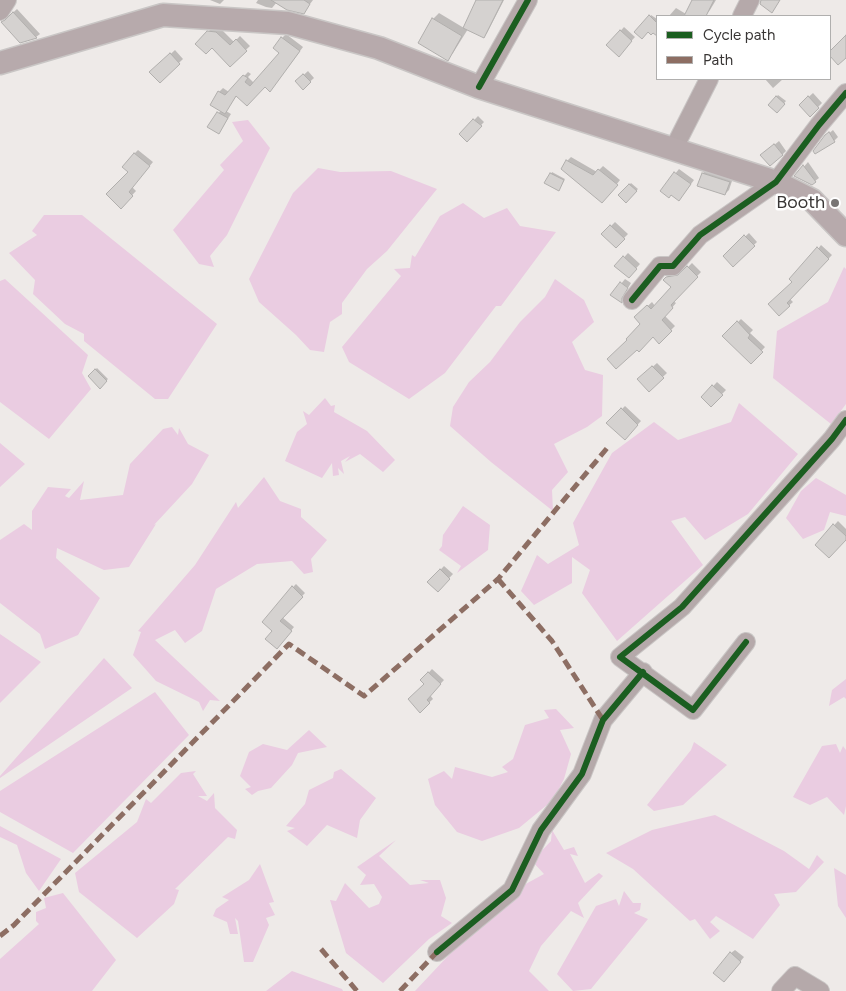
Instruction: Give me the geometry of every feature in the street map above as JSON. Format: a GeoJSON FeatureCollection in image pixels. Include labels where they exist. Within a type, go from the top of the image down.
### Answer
{"type":"FeatureCollection","features":[{"type":"Feature","properties":{"kind":"main road"},"geometry":{"type":"LineString","coordinates":[[0,63],[163,15],[288,22],[379,48],[479,87],[776,182],[812,200],[846,235]]}},
{"type":"Feature","properties":{"kind":"street"},"geometry":{"type":"LineString","coordinates":[[0,11],[7,0]]}},
{"type":"Feature","properties":{"kind":"street"},"geometry":{"type":"LineString","coordinates":[[479,87],[528,0]]}},
{"type":"Feature","properties":{"kind":"street"},"geometry":{"type":"LineString","coordinates":[[742,15],[750,0]]}},
{"type":"Feature","properties":{"kind":"street"},"geometry":{"type":"LineString","coordinates":[[674,148],[708,80]]}},
{"type":"Feature","properties":{"kind":"street"},"geometry":{"type":"LineString","coordinates":[[632,300],[660,266],[673,266],[700,235],[776,182],[846,93]]}},
{"type":"Feature","properties":{"kind":"street"},"geometry":{"type":"LineString","coordinates":[[746,642],[693,710],[620,657],[682,607],[832,439],[846,420]]}},
{"type":"Feature","properties":{"kind":"street"},"geometry":{"type":"LineString","coordinates":[[437,952],[512,890],[541,830],[582,774],[603,720],[643,672]]}},
{"type":"Feature","properties":{"kind":"street"},"geometry":{"type":"LineString","coordinates":[[781,991],[795,976],[820,991]]}},
{"type":"Feature","properties":{"kind":"shaded area"},"geometry":{"type":"Polygon","coordinates":[[[248,120],[270,148],[227,235],[210,256],[214,267],[199,264],[173,230],[224,170],[220,165],[243,141],[232,122],[248,120]]]}},
{"type":"Feature","properties":{"kind":"shaded area"},"geometry":{"type":"Polygon","coordinates":[[[318,168],[340,172],[391,171],[437,189],[387,251],[367,269],[342,303],[342,314],[330,322],[324,352],[310,350],[259,302],[249,279],[293,193],[318,168]]]}},
{"type":"Feature","properties":{"kind":"shaded area"},"geometry":{"type":"Polygon","coordinates":[[[463,203],[484,218],[507,208],[520,226],[556,232],[501,306],[496,306],[445,373],[409,399],[349,362],[342,347],[401,276],[394,269],[410,268],[412,255],[415,257],[440,216],[463,203]]]}},
{"type":"Feature","properties":{"kind":"shaded area"},"geometry":{"type":"Polygon","coordinates":[[[44,215],[82,215],[217,324],[168,399],[155,399],[84,341],[84,334],[65,324],[33,294],[35,280],[9,253],[37,235],[32,231],[44,215]]]}},
{"type":"Feature","properties":{"kind":"shaded area"},"geometry":{"type":"Polygon","coordinates":[[[844,267],[846,269],[846,404],[831,424],[773,378],[777,331],[828,302],[844,267]]]}},
{"type":"Feature","properties":{"kind":"shaded area"},"geometry":{"type":"Polygon","coordinates":[[[5,279],[88,355],[82,373],[91,389],[49,439],[0,402],[0,281],[5,279]]]}},
{"type":"Feature","properties":{"kind":"shaded area"},"geometry":{"type":"Polygon","coordinates":[[[555,279],[584,300],[594,322],[572,342],[585,370],[603,375],[602,416],[587,427],[554,444],[568,472],[552,490],[553,511],[491,462],[450,426],[453,407],[469,382],[490,362],[520,322],[545,297],[555,279]]]}},
{"type":"Feature","properties":{"kind":"shaded area"},"geometry":{"type":"Polygon","coordinates":[[[325,398],[331,406],[335,405],[334,412],[367,431],[395,460],[383,472],[360,454],[345,462],[350,456],[341,461],[344,474],[338,468],[339,475],[333,476],[332,463],[322,478],[285,461],[297,432],[307,424],[303,411],[309,415],[325,398]]]}},
{"type":"Feature","properties":{"kind":"shaded area"},"geometry":{"type":"Polygon","coordinates":[[[739,403],[798,454],[748,514],[705,540],[685,517],[671,521],[703,565],[617,641],[582,593],[590,570],[572,557],[572,583],[534,605],[521,591],[537,555],[548,564],[579,545],[573,523],[612,453],[654,422],[678,440],[731,422],[739,403]]]}},
{"type":"Feature","properties":{"kind":"shaded area"},"geometry":{"type":"Polygon","coordinates":[[[172,427],[178,435],[179,428],[188,444],[209,455],[192,484],[154,525],[156,524],[129,567],[104,570],[57,548],[56,558],[100,598],[78,635],[45,649],[40,634],[0,603],[0,540],[24,524],[32,530],[32,511],[48,487],[71,489],[65,496],[69,498],[84,481],[80,500],[123,495],[130,464],[163,429],[172,427]]]}},
{"type":"Feature","properties":{"kind":"shaded area"},"geometry":{"type":"Polygon","coordinates":[[[0,443],[25,464],[0,487],[0,443]]]}},
{"type":"Feature","properties":{"kind":"shaded area"},"geometry":{"type":"Polygon","coordinates":[[[264,477],[280,501],[301,509],[301,517],[327,540],[311,559],[313,572],[304,574],[292,561],[257,564],[216,589],[202,631],[185,643],[175,630],[155,640],[220,701],[210,700],[203,711],[199,702],[156,681],[133,655],[141,632],[138,631],[195,565],[236,502],[238,508],[264,477]]]}},
{"type":"Feature","properties":{"kind":"shaded area"},"geometry":{"type":"Polygon","coordinates":[[[816,478],[846,495],[846,516],[830,512],[824,530],[803,539],[786,518],[801,491],[816,478]]]}},
{"type":"Feature","properties":{"kind":"shaded area"},"geometry":{"type":"Polygon","coordinates":[[[463,506],[490,525],[488,550],[457,573],[461,566],[439,550],[442,546],[443,535],[463,506]]]}},
{"type":"Feature","properties":{"kind":"shaded area"},"geometry":{"type":"Polygon","coordinates":[[[0,634],[41,662],[0,703],[0,634]]]}},
{"type":"Feature","properties":{"kind":"shaded area"},"geometry":{"type":"Polygon","coordinates":[[[104,658],[132,688],[0,778],[0,776],[104,658]]]}},
{"type":"Feature","properties":{"kind":"shaded area"},"geometry":{"type":"Polygon","coordinates":[[[846,679],[846,699],[844,697],[829,706],[832,690],[846,679]]]}},
{"type":"Feature","properties":{"kind":"shaded area"},"geometry":{"type":"Polygon","coordinates":[[[155,692],[189,735],[73,853],[0,812],[0,791],[155,692]]]}},
{"type":"Feature","properties":{"kind":"shaded area"},"geometry":{"type":"Polygon","coordinates":[[[556,709],[574,728],[560,730],[571,754],[564,779],[553,800],[519,828],[482,841],[457,832],[435,805],[428,779],[444,771],[452,779],[455,767],[492,777],[508,772],[502,767],[513,759],[525,725],[549,718],[544,710],[556,709]]]}},
{"type":"Feature","properties":{"kind":"shaded area"},"geometry":{"type":"Polygon","coordinates":[[[309,730],[327,747],[298,753],[292,765],[271,788],[258,791],[252,795],[245,789],[251,787],[240,776],[249,752],[263,744],[287,750],[309,730]]]}},
{"type":"Feature","properties":{"kind":"shaded area"},"geometry":{"type":"Polygon","coordinates":[[[694,742],[727,765],[683,805],[654,811],[647,805],[691,750],[694,742]]]}},
{"type":"Feature","properties":{"kind":"shaded area"},"geometry":{"type":"Polygon","coordinates":[[[836,744],[840,753],[843,746],[846,750],[846,806],[844,815],[827,797],[810,805],[793,797],[822,746],[836,744]]]}},
{"type":"Feature","properties":{"kind":"shaded area"},"geometry":{"type":"Polygon","coordinates":[[[341,769],[376,798],[360,820],[357,838],[327,825],[307,846],[287,831],[295,828],[286,826],[305,804],[309,790],[333,778],[334,772],[341,769]]]}},
{"type":"Feature","properties":{"kind":"shaded area"},"geometry":{"type":"Polygon","coordinates":[[[196,771],[193,774],[207,796],[198,796],[207,801],[214,793],[215,808],[237,830],[235,839],[228,837],[175,889],[179,890],[174,904],[137,938],[79,892],[75,873],[137,822],[146,799],[151,803],[181,773],[196,771]]]}},
{"type":"Feature","properties":{"kind":"shaded area"},"geometry":{"type":"Polygon","coordinates":[[[715,815],[784,851],[809,869],[817,855],[824,862],[796,892],[774,894],[780,905],[753,939],[716,916],[710,922],[720,931],[710,939],[695,919],[690,921],[633,869],[606,853],[652,830],[715,815]]]}},
{"type":"Feature","properties":{"kind":"shaded area"},"geometry":{"type":"Polygon","coordinates":[[[0,826],[61,859],[39,891],[26,873],[17,845],[0,837],[0,826]]]}},
{"type":"Feature","properties":{"kind":"shaded area"},"geometry":{"type":"Polygon","coordinates":[[[552,830],[564,850],[574,847],[578,856],[570,854],[585,883],[599,873],[603,876],[578,903],[584,918],[571,911],[541,946],[529,971],[549,991],[415,991],[478,924],[522,886],[544,874],[532,861],[551,841],[552,830]]]}},
{"type":"Feature","properties":{"kind":"shaded area"},"geometry":{"type":"Polygon","coordinates":[[[396,840],[379,856],[410,885],[429,883],[420,880],[440,880],[446,898],[441,916],[452,923],[429,939],[383,983],[346,953],[330,900],[336,901],[345,883],[369,908],[379,904],[382,897],[374,884],[360,885],[366,875],[357,867],[396,840]]]}},
{"type":"Feature","properties":{"kind":"shaded area"},"geometry":{"type":"Polygon","coordinates":[[[260,864],[274,902],[269,903],[275,915],[266,918],[269,925],[253,962],[244,962],[238,921],[235,918],[238,934],[230,934],[227,922],[213,916],[216,909],[229,900],[222,897],[249,880],[260,864]]]}},
{"type":"Feature","properties":{"kind":"shaded area"},"geometry":{"type":"Polygon","coordinates":[[[834,868],[846,875],[846,918],[838,906],[834,868]]]}},
{"type":"Feature","properties":{"kind":"shaded area"},"geometry":{"type":"Polygon","coordinates":[[[624,891],[633,903],[641,903],[640,910],[634,913],[648,919],[591,989],[573,991],[557,974],[596,906],[616,899],[619,906],[624,891]]]}},
{"type":"Feature","properties":{"kind":"shaded area"},"geometry":{"type":"Polygon","coordinates":[[[63,893],[116,960],[92,991],[0,991],[0,959],[39,924],[36,921],[36,912],[46,908],[44,898],[63,893]]]}},
{"type":"Feature","properties":{"kind":"shaded area"},"geometry":{"type":"Polygon","coordinates":[[[292,971],[342,989],[343,991],[266,991],[292,971]]]}},
{"type":"Feature","properties":{"kind":"building"},"geometry":{"type":"Polygon","coordinates":[[[271,0],[304,0],[310,4],[304,14],[287,10],[271,0]]]}},
{"type":"Feature","properties":{"kind":"building"},"geometry":{"type":"Polygon","coordinates":[[[476,0],[503,0],[484,38],[463,28],[476,0]]]}},
{"type":"Feature","properties":{"kind":"building"},"geometry":{"type":"Polygon","coordinates":[[[692,0],[714,0],[706,15],[684,15],[692,0]]]}},
{"type":"Feature","properties":{"kind":"building"},"geometry":{"type":"Polygon","coordinates":[[[761,0],[780,0],[772,13],[760,4],[761,0]]]}},
{"type":"Feature","properties":{"kind":"building"},"geometry":{"type":"Polygon","coordinates":[[[13,12],[37,38],[20,43],[1,22],[13,12]]]}},
{"type":"Feature","properties":{"kind":"building"},"geometry":{"type":"Polygon","coordinates":[[[649,15],[656,22],[656,35],[653,33],[651,35],[648,32],[642,39],[634,32],[649,15]]]}},
{"type":"Feature","properties":{"kind":"building"},"geometry":{"type":"Polygon","coordinates":[[[432,18],[462,36],[448,61],[418,43],[432,18]]]}},
{"type":"Feature","properties":{"kind":"building"},"geometry":{"type":"Polygon","coordinates":[[[620,30],[632,41],[619,57],[606,45],[620,30]]]}},
{"type":"Feature","properties":{"kind":"building"},"geometry":{"type":"Polygon","coordinates":[[[207,31],[216,32],[230,45],[236,39],[247,51],[230,67],[212,48],[206,54],[195,44],[207,31]]]}},
{"type":"Feature","properties":{"kind":"building"},"geometry":{"type":"Polygon","coordinates":[[[846,35],[846,58],[838,65],[831,57],[831,50],[846,35]]]}},
{"type":"Feature","properties":{"kind":"building"},"geometry":{"type":"Polygon","coordinates":[[[281,37],[300,51],[270,92],[265,87],[247,106],[236,96],[225,114],[210,105],[218,91],[225,95],[243,75],[248,78],[245,82],[250,86],[279,53],[273,48],[281,37]]]}},
{"type":"Feature","properties":{"kind":"building"},"geometry":{"type":"Polygon","coordinates":[[[170,53],[180,64],[160,83],[149,72],[170,53]]]}},
{"type":"Feature","properties":{"kind":"building"},"geometry":{"type":"Polygon","coordinates":[[[303,74],[311,82],[303,90],[295,81],[303,74]]]}},
{"type":"Feature","properties":{"kind":"building"},"geometry":{"type":"Polygon","coordinates":[[[776,96],[785,104],[777,113],[768,105],[776,96]]]}},
{"type":"Feature","properties":{"kind":"building"},"geometry":{"type":"Polygon","coordinates":[[[808,96],[819,108],[810,117],[799,105],[808,96]]]}},
{"type":"Feature","properties":{"kind":"building"},"geometry":{"type":"Polygon","coordinates":[[[217,112],[228,118],[219,134],[207,127],[217,112]]]}},
{"type":"Feature","properties":{"kind":"building"},"geometry":{"type":"Polygon","coordinates":[[[473,119],[482,126],[467,142],[459,134],[473,119]]]}},
{"type":"Feature","properties":{"kind":"building"},"geometry":{"type":"Polygon","coordinates":[[[829,132],[835,142],[815,154],[813,151],[829,132]]]}},
{"type":"Feature","properties":{"kind":"building"},"geometry":{"type":"Polygon","coordinates":[[[774,144],[783,155],[770,166],[760,155],[774,144]]]}},
{"type":"Feature","properties":{"kind":"building"},"geometry":{"type":"Polygon","coordinates":[[[134,153],[150,166],[129,192],[133,196],[121,209],[106,194],[128,172],[122,167],[134,153]]]}},
{"type":"Feature","properties":{"kind":"building"},"geometry":{"type":"Polygon","coordinates":[[[566,160],[593,175],[598,169],[618,185],[602,203],[561,169],[566,160]]]}},
{"type":"Feature","properties":{"kind":"building"},"geometry":{"type":"Polygon","coordinates":[[[803,165],[816,182],[812,185],[794,176],[803,165]]]}},
{"type":"Feature","properties":{"kind":"building"},"geometry":{"type":"Polygon","coordinates":[[[674,172],[691,184],[679,201],[671,195],[669,198],[660,191],[674,172]]]}},
{"type":"Feature","properties":{"kind":"building"},"geometry":{"type":"Polygon","coordinates":[[[550,173],[564,180],[559,191],[544,183],[550,173]]]}},
{"type":"Feature","properties":{"kind":"building"},"geometry":{"type":"Polygon","coordinates":[[[702,173],[730,182],[725,195],[697,186],[702,173]]]}},
{"type":"Feature","properties":{"kind":"building"},"geometry":{"type":"Polygon","coordinates":[[[629,184],[637,191],[626,203],[618,195],[629,184]]]}},
{"type":"Feature","properties":{"kind":"building"},"geometry":{"type":"Polygon","coordinates":[[[610,225],[625,239],[616,248],[601,234],[610,225]]]}},
{"type":"Feature","properties":{"kind":"building"},"geometry":{"type":"Polygon","coordinates":[[[744,235],[755,246],[733,267],[723,256],[744,235]]]}},
{"type":"Feature","properties":{"kind":"building"},"geometry":{"type":"Polygon","coordinates":[[[817,247],[829,259],[787,303],[790,306],[779,316],[768,304],[792,282],[789,279],[817,247]]]}},
{"type":"Feature","properties":{"kind":"building"},"geometry":{"type":"Polygon","coordinates":[[[623,256],[637,269],[629,278],[614,266],[623,256]]]}},
{"type":"Feature","properties":{"kind":"building"},"geometry":{"type":"Polygon","coordinates":[[[687,266],[698,277],[671,305],[673,308],[662,320],[672,331],[659,344],[653,337],[639,352],[637,350],[616,369],[607,359],[627,340],[640,324],[634,317],[647,305],[651,309],[671,287],[663,280],[666,277],[678,275],[687,266]]]}},
{"type":"Feature","properties":{"kind":"building"},"geometry":{"type":"Polygon","coordinates":[[[620,282],[628,288],[622,298],[622,303],[610,295],[620,282]]]}},
{"type":"Feature","properties":{"kind":"building"},"geometry":{"type":"Polygon","coordinates":[[[737,321],[750,335],[748,338],[763,352],[751,364],[722,336],[737,321]]]}},
{"type":"Feature","properties":{"kind":"building"},"geometry":{"type":"Polygon","coordinates":[[[652,366],[664,378],[649,392],[637,379],[652,366]]]}},
{"type":"Feature","properties":{"kind":"building"},"geometry":{"type":"Polygon","coordinates":[[[95,369],[107,381],[100,389],[88,376],[95,369]]]}},
{"type":"Feature","properties":{"kind":"building"},"geometry":{"type":"Polygon","coordinates":[[[712,385],[723,395],[711,407],[701,397],[712,385]]]}},
{"type":"Feature","properties":{"kind":"building"},"geometry":{"type":"Polygon","coordinates":[[[621,408],[638,425],[625,440],[606,423],[621,408]]]}},
{"type":"Feature","properties":{"kind":"building"},"geometry":{"type":"Polygon","coordinates":[[[833,524],[846,536],[846,540],[829,558],[815,545],[833,524]]]}},
{"type":"Feature","properties":{"kind":"building"},"geometry":{"type":"Polygon","coordinates":[[[440,569],[450,579],[438,592],[427,582],[440,569]]]}},
{"type":"Feature","properties":{"kind":"building"},"geometry":{"type":"Polygon","coordinates":[[[292,586],[303,597],[280,621],[292,631],[277,649],[265,639],[272,631],[262,622],[292,586]]]}},
{"type":"Feature","properties":{"kind":"building"},"geometry":{"type":"Polygon","coordinates":[[[428,672],[441,684],[427,700],[430,703],[420,713],[408,699],[424,684],[420,680],[428,672]]]}},
{"type":"Feature","properties":{"kind":"building"},"geometry":{"type":"Polygon","coordinates":[[[730,952],[741,962],[724,982],[713,973],[730,952]]]}},
{"type":"Feature","properties":{"kind":"marked path"},"geometry":{"type":"LineString","coordinates":[[0,936],[14,925],[289,644],[364,696],[498,579],[608,447]]}},
{"type":"Feature","properties":{"kind":"marked path"},"geometry":{"type":"LineString","coordinates":[[498,579],[552,641],[603,720]]}},
{"type":"Feature","properties":{"kind":"marked path"},"geometry":{"type":"LineString","coordinates":[[321,949],[357,991]]}},
{"type":"Feature","properties":{"kind":"marked path"},"geometry":{"type":"LineString","coordinates":[[400,991],[437,952]]}},
{"type":"Feature","properties":{"kind":"cycle path"},"geometry":{"type":"LineString","coordinates":[[479,87],[528,0]]}},
{"type":"Feature","properties":{"kind":"cycle path"},"geometry":{"type":"LineString","coordinates":[[632,300],[660,266],[673,266],[700,235],[776,182],[846,93]]}},
{"type":"Feature","properties":{"kind":"cycle path"},"geometry":{"type":"LineString","coordinates":[[746,642],[693,710],[620,657],[682,607],[832,439],[846,420]]}},
{"type":"Feature","properties":{"kind":"cycle path"},"geometry":{"type":"LineString","coordinates":[[437,952],[512,890],[541,830],[582,774],[603,720],[643,672]]}},
{"type":"Feature","properties":{"kind":"place","name":"Booth"},"geometry":{"type":"Point","coordinates":[835,203]}}]}
